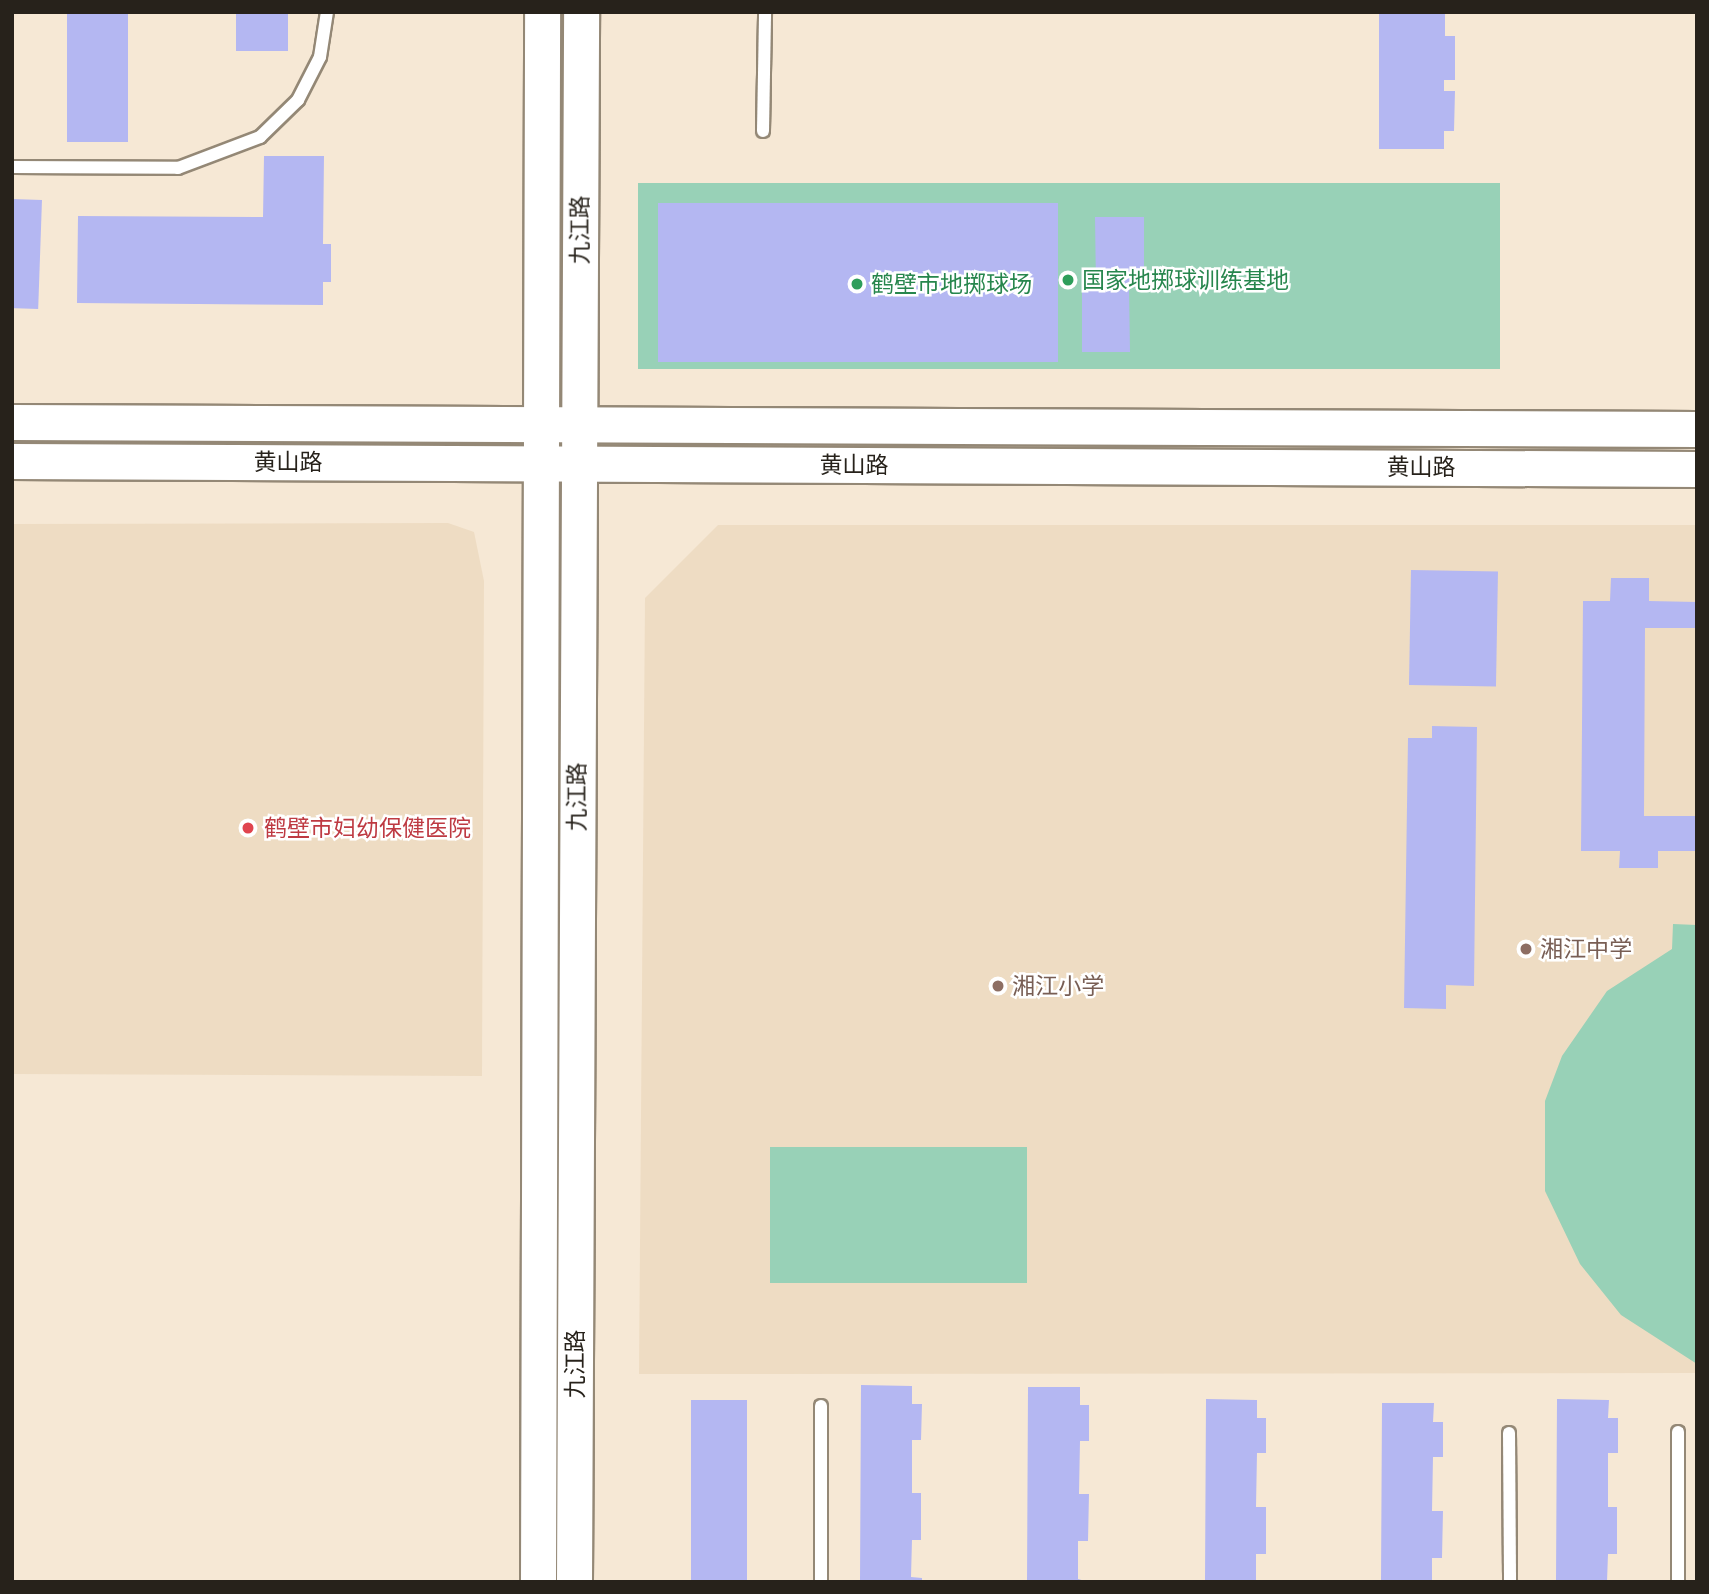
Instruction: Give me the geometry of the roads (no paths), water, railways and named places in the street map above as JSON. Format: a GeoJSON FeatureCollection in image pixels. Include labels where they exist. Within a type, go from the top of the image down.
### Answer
{"type":"FeatureCollection","features":[{"type":"Feature","properties":{"kind":"street","name":"九江路"},"geometry":{"type":"LineString","coordinates":[[538,1582],[542,12]]}},
{"type":"Feature","properties":{"kind":"street","name":"九江路"},"geometry":{"type":"LineString","coordinates":[[574,1582],[581,12]]}},
{"type":"Feature","properties":{"kind":"street","name":"黄山路"},"geometry":{"type":"LineString","coordinates":[[12,422],[1697,429]]}},
{"type":"Feature","properties":{"kind":"street","name":"黄山路"},"geometry":{"type":"LineString","coordinates":[[12,461],[1697,468]]}},
{"type":"Feature","properties":{"kind":"lane"},"geometry":{"type":"LineString","coordinates":[[12,167],[178,168],[260,137],[298,100],[320,57],[327,12]]}},
{"type":"Feature","properties":{"kind":"lane"},"geometry":{"type":"LineString","coordinates":[[762,131],[765,12]]}},
{"type":"Feature","properties":{"kind":"lane"},"geometry":{"type":"LineString","coordinates":[[821,1406],[821,1582]]}},
{"type":"Feature","properties":{"kind":"lane"},"geometry":{"type":"LineString","coordinates":[[1678,1432],[1678,1582]]}},
{"type":"Feature","properties":{"kind":"lane"},"geometry":{"type":"LineString","coordinates":[[1509,1433],[1510,1582]]}},
{"type":"Feature","properties":{"kind":"place","name":"国家地掷球训练基地"},"geometry":{"type":"Point","coordinates":[1068,280]}},
{"type":"Feature","properties":{"kind":"place","name":"鹤壁市地掷球场"},"geometry":{"type":"Point","coordinates":[857,284]}},
{"type":"Feature","properties":{"kind":"place","name":"鹤壁市妇幼保健医院"},"geometry":{"type":"Point","coordinates":[248,828]}},
{"type":"Feature","properties":{"kind":"place","name":"湘江中学"},"geometry":{"type":"Point","coordinates":[1526,949]}},
{"type":"Feature","properties":{"kind":"place","name":"湘江小学"},"geometry":{"type":"Point","coordinates":[998,986]}}]}
